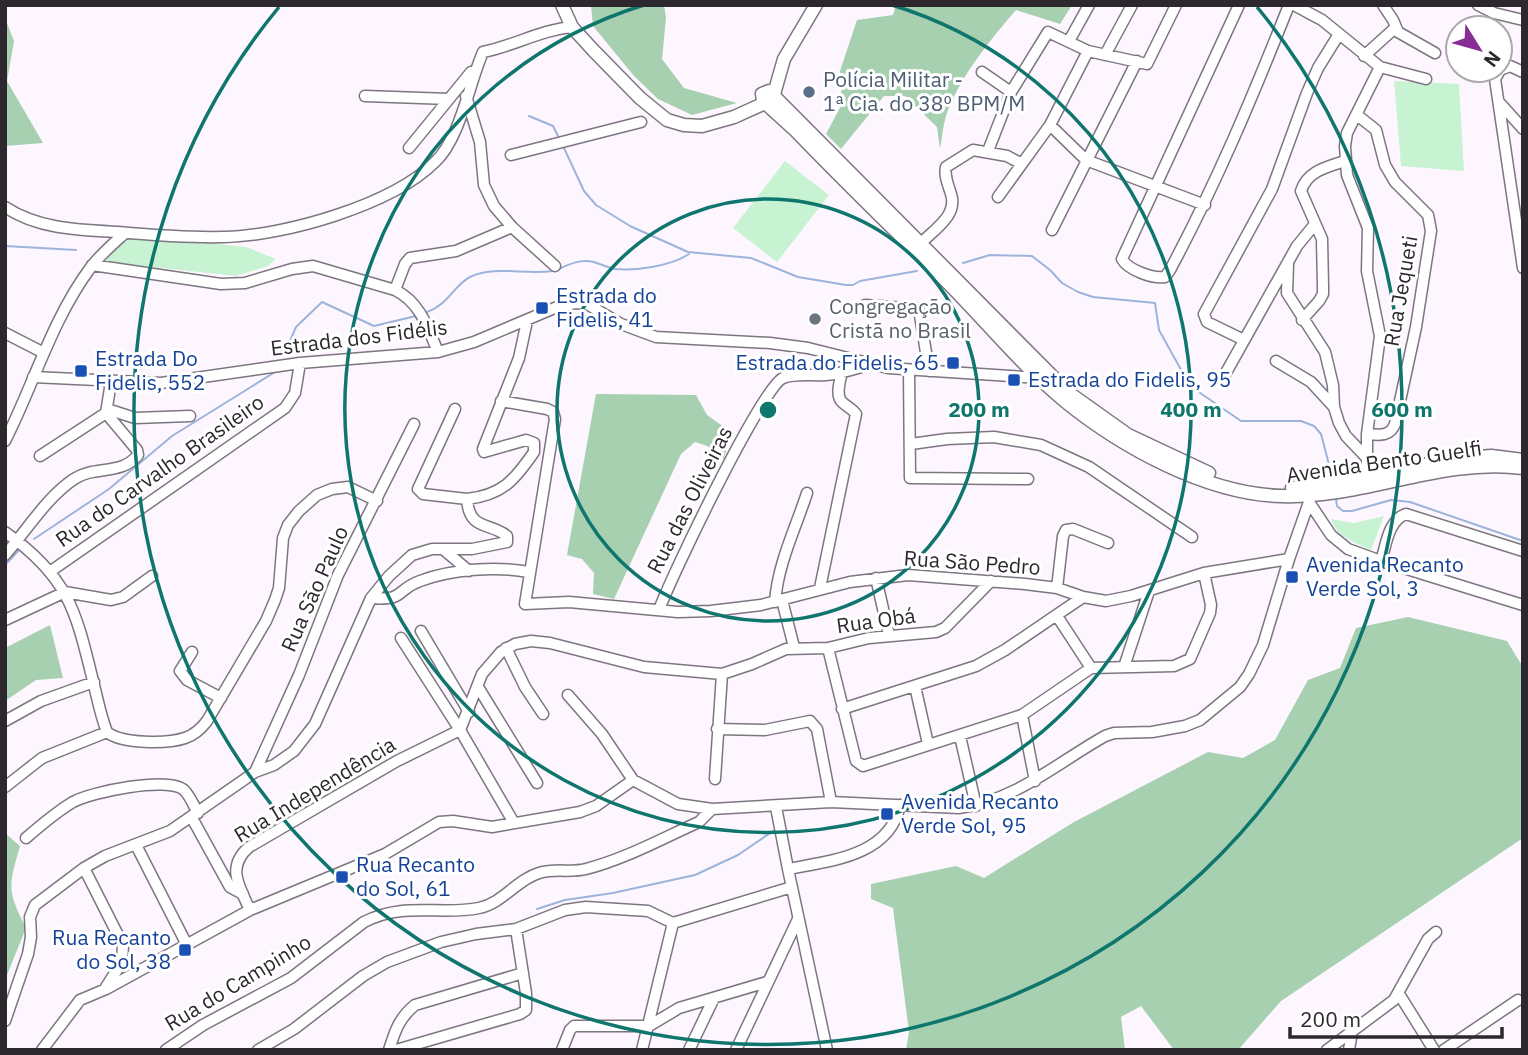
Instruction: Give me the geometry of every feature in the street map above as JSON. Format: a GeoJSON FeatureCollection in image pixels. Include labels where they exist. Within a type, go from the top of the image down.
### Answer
{"type":"FeatureCollection","features":[{"type":"Feature","properties":{"kind":"main road"},"geometry":{"type":"LineString","coordinates":[[562,5],[572,27],[640,98],[667,120],[695,126],[720,121],[768,97],[791,46],[816,5]]}},
{"type":"Feature","properties":{"kind":"main road","name":"Avenida Bento Guelfi"},"geometry":{"type":"LineString","coordinates":[[768,97],[921,243],[934,263]]}},
{"type":"Feature","properties":{"kind":"main road","name":"Avenida Bento Guelfi"},"geometry":{"type":"LineString","coordinates":[[768,97],[1044,375],[1128,435],[1158,451],[1216,476],[1249,486],[1310,494],[1326,488],[1465,458],[1491,456],[1523,460]]}},
{"type":"Feature","properties":{"kind":"main road","name":"Avenida Bento Guelfi"},"geometry":{"type":"LineString","coordinates":[[1367,480],[1483,465],[1523,468]]}},
{"type":"Feature","properties":{"kind":"street"},"geometry":{"type":"LineString","coordinates":[[1069,41],[1088,5]]}},
{"type":"Feature","properties":{"kind":"street"},"geometry":{"type":"LineString","coordinates":[[1105,55],[1132,5]]}},
{"type":"Feature","properties":{"kind":"street"},"geometry":{"type":"LineString","coordinates":[[988,151],[1011,92],[1048,32],[1088,51],[1147,64],[1176,5]]}},
{"type":"Feature","properties":{"kind":"street"},"geometry":{"type":"LineString","coordinates":[[1239,5],[1122,259],[1125,265],[1157,278],[1165,277],[1205,205],[1289,5]]}},
{"type":"Feature","properties":{"kind":"street"},"geometry":{"type":"LineString","coordinates":[[1294,5],[1322,20],[1380,67],[1426,79]]}},
{"type":"Feature","properties":{"kind":"street"},"geometry":{"type":"LineString","coordinates":[[1382,5],[1393,20],[1395,28],[1435,53]]}},
{"type":"Feature","properties":{"kind":"street"},"geometry":{"type":"LineString","coordinates":[[1478,5],[1494,13],[1523,20]]}},
{"type":"Feature","properties":{"kind":"street"},"geometry":{"type":"LineString","coordinates":[[5,207],[41,223],[72,229],[223,237],[257,234],[319,219],[368,203],[410,182],[444,153],[454,136],[483,51],[508,46],[553,29],[572,27]]}},
{"type":"Feature","properties":{"kind":"street"},"geometry":{"type":"LineString","coordinates":[[1364,56],[1395,28]]}},
{"type":"Feature","properties":{"kind":"street"},"geometry":{"type":"LineString","coordinates":[[1244,340],[1207,322],[1204,314],[1272,189],[1307,93],[1318,68],[1339,34]]}},
{"type":"Feature","properties":{"kind":"street"},"geometry":{"type":"LineString","coordinates":[[998,197],[1050,125],[1088,51]]}},
{"type":"Feature","properties":{"kind":"street"},"geometry":{"type":"LineString","coordinates":[[1052,230],[1137,61]]}},
{"type":"Feature","properties":{"kind":"street"},"geometry":{"type":"LineString","coordinates":[[409,148],[477,65]]}},
{"type":"Feature","properties":{"kind":"street"},"geometry":{"type":"LineString","coordinates":[[1367,480],[1367,434],[1380,336],[1367,271],[1368,228],[1353,193],[1345,161],[1347,133],[1380,67]]}},
{"type":"Feature","properties":{"kind":"street"},"geometry":{"type":"LineString","coordinates":[[982,72],[1011,92]]}},
{"type":"Feature","properties":{"kind":"street"},"geometry":{"type":"LineString","coordinates":[[1496,84],[1523,268]]}},
{"type":"Feature","properties":{"kind":"street"},"geometry":{"type":"LineString","coordinates":[[365,96],[449,99]]}},
{"type":"Feature","properties":{"kind":"street"},"geometry":{"type":"LineString","coordinates":[[466,96],[480,142],[484,185],[494,206],[512,227],[555,266]]}},
{"type":"Feature","properties":{"kind":"street"},"geometry":{"type":"LineString","coordinates":[[1498,101],[1523,128]]}},
{"type":"Feature","properties":{"kind":"street","name":"Rua Jequeti"},"geometry":{"type":"LineString","coordinates":[[1357,115],[1376,130],[1385,165],[1395,182],[1423,208],[1431,222],[1416,327],[1395,424],[1387,434],[1367,434]]}},
{"type":"Feature","properties":{"kind":"street"},"geometry":{"type":"LineString","coordinates":[[511,155],[641,122]]}},
{"type":"Feature","properties":{"kind":"street"},"geometry":{"type":"LineString","coordinates":[[1050,125],[1086,160],[1205,205]]}},
{"type":"Feature","properties":{"kind":"street"},"geometry":{"type":"LineString","coordinates":[[921,243],[952,212],[953,200],[945,174],[946,167],[973,149],[1007,156],[1022,164]]}},
{"type":"Feature","properties":{"kind":"street"},"geometry":{"type":"LineString","coordinates":[[1302,320],[1323,294],[1322,239],[1301,191],[1303,184],[1320,169],[1345,161]]}},
{"type":"Feature","properties":{"kind":"street"},"geometry":{"type":"LineString","coordinates":[[1223,378],[1297,246],[1315,224]]}},
{"type":"Feature","properties":{"kind":"street"},"geometry":{"type":"LineString","coordinates":[[396,290],[405,264],[410,258],[456,251],[512,227]]}},
{"type":"Feature","properties":{"kind":"street"},"geometry":{"type":"LineString","coordinates":[[5,441],[44,353],[77,288],[92,265],[125,233]]}},
{"type":"Feature","properties":{"kind":"street"},"geometry":{"type":"LineString","coordinates":[[92,265],[221,285],[245,283],[292,269],[313,267],[396,290],[412,301],[422,314],[438,352]]}},
{"type":"Feature","properties":{"kind":"street"},"geometry":{"type":"LineString","coordinates":[[1288,265],[1287,293],[1328,360],[1335,395],[1334,407]]}},
{"type":"Feature","properties":{"kind":"street","name":"Estrada dos Fidélis"},"geometry":{"type":"LineString","coordinates":[[33,377],[111,382],[179,381],[300,363],[438,352],[474,342],[564,305],[581,303],[621,324],[656,337],[770,343],[830,352],[869,365],[908,370],[1044,375]]}},
{"type":"Feature","properties":{"kind":"street"},"geometry":{"type":"LineString","coordinates":[[865,305],[919,309],[929,371]]}},
{"type":"Feature","properties":{"kind":"street"},"geometry":{"type":"LineString","coordinates":[[455,409],[418,489],[423,494],[467,499],[498,492],[534,452],[534,443],[526,440],[491,451],[483,450],[519,358],[527,321]]}},
{"type":"Feature","properties":{"kind":"street"},"geometry":{"type":"LineString","coordinates":[[5,333],[44,353]]}},
{"type":"Feature","properties":{"kind":"street"},"geometry":{"type":"LineString","coordinates":[[1276,361],[1311,382],[1334,407],[1346,436],[1366,457]]}},
{"type":"Feature","properties":{"kind":"street","name":"Rua do Carvalho Brasileiro"},"geometry":{"type":"LineString","coordinates":[[51,571],[285,408],[295,393],[300,363]]}},
{"type":"Feature","properties":{"kind":"street","name":"Rua das Oliveiras"},"geometry":{"type":"LineString","coordinates":[[659,610],[684,551],[770,391],[781,379],[787,377],[842,372],[869,365]]}},
{"type":"Feature","properties":{"kind":"street"},"geometry":{"type":"LineString","coordinates":[[908,370],[910,478],[1028,479]]}},
{"type":"Feature","properties":{"kind":"street"},"geometry":{"type":"LineString","coordinates":[[820,589],[856,414],[838,396],[842,372]]}},
{"type":"Feature","properties":{"kind":"street"},"geometry":{"type":"LineString","coordinates":[[5,555],[23,545],[61,490],[73,479],[88,472],[121,468],[138,455],[138,450],[107,411],[111,382]]}},
{"type":"Feature","properties":{"kind":"street"},"geometry":{"type":"LineString","coordinates":[[371,598],[394,598],[420,581],[468,571],[529,572],[545,490],[555,415],[547,409],[501,401]]}},
{"type":"Feature","properties":{"kind":"street"},"geometry":{"type":"LineString","coordinates":[[40,456],[107,411],[135,418],[190,416]]}},
{"type":"Feature","properties":{"kind":"street","name":"Rua São Paulo"},"geometry":{"type":"LineString","coordinates":[[255,772],[299,675],[338,575],[414,424]]}},
{"type":"Feature","properties":{"kind":"street"},"geometry":{"type":"LineString","coordinates":[[911,444],[994,437],[1041,444],[1089,467],[1192,537]]}},
{"type":"Feature","properties":{"kind":"street"},"geometry":{"type":"LineString","coordinates":[[5,532],[51,571],[65,592],[82,639],[107,732],[118,739],[174,741],[199,731],[266,621],[279,588],[283,538],[288,525],[299,511],[317,495],[332,489],[348,487],[377,501]]}},
{"type":"Feature","properties":{"kind":"street"},"geometry":{"type":"LineString","coordinates":[[460,730],[487,667],[515,643],[550,643],[643,667],[722,674],[794,647],[778,601],[779,568],[793,537],[807,493]]}},
{"type":"Feature","properties":{"kind":"street"},"geometry":{"type":"LineString","coordinates":[[568,695],[602,734],[633,780],[678,804],[712,809],[831,802],[959,808],[976,806],[1035,781],[1105,736],[1185,726],[1200,720],[1222,704],[1240,687],[1257,660],[1310,494]]}},
{"type":"Feature","properties":{"kind":"street"},"geometry":{"type":"LineString","coordinates":[[1310,494],[1338,542],[1381,561],[1523,606]]}},
{"type":"Feature","properties":{"kind":"street"},"geometry":{"type":"LineString","coordinates":[[5,1021],[28,954],[32,910],[84,868],[105,856],[170,831],[255,772],[285,760],[309,734],[331,692],[371,598],[388,576],[412,555],[432,549],[472,550],[507,542],[504,532],[478,523],[468,510],[467,499]]}},
{"type":"Feature","properties":{"kind":"street"},"geometry":{"type":"LineString","coordinates":[[1381,561],[1392,527],[1398,517],[1406,514],[1523,551]]}},
{"type":"Feature","properties":{"kind":"street"},"geometry":{"type":"LineString","coordinates":[[1057,588],[1066,530],[1073,529],[1108,543]]}},
{"type":"Feature","properties":{"kind":"street"},"geometry":{"type":"LineString","coordinates":[[444,550],[468,571]]}},
{"type":"Feature","properties":{"kind":"street","name":"Rua São Pedro"},"geometry":{"type":"LineString","coordinates":[[529,572],[525,604],[569,602],[659,610],[711,611],[778,601],[876,578],[908,575],[1057,588],[1106,601],[1149,591],[1204,573],[1289,559]]}},
{"type":"Feature","properties":{"kind":"street"},"geometry":{"type":"LineString","coordinates":[[828,648],[856,761],[863,766],[1022,715],[1091,668],[1174,666],[1190,659],[1210,613],[1211,605],[1204,573]]}},
{"type":"Feature","properties":{"kind":"street"},"geometry":{"type":"LineString","coordinates":[[5,620],[65,592],[118,600],[152,576]]}},
{"type":"Feature","properties":{"kind":"street"},"geometry":{"type":"LineString","coordinates":[[876,578],[889,635]]}},
{"type":"Feature","properties":{"kind":"street","name":"Rua Obá"},"geometry":{"type":"LineString","coordinates":[[794,647],[828,648],[889,635],[928,633],[945,628],[991,581]]}},
{"type":"Feature","properties":{"kind":"street"},"geometry":{"type":"LineString","coordinates":[[1124,667],[1149,591]]}},
{"type":"Feature","properties":{"kind":"street"},"geometry":{"type":"LineString","coordinates":[[842,709],[976,666],[1005,650],[1083,597]]}},
{"type":"Feature","properties":{"kind":"street"},"geometry":{"type":"LineString","coordinates":[[1057,616],[1091,668]]}},
{"type":"Feature","properties":{"kind":"street"},"geometry":{"type":"LineString","coordinates":[[421,631],[469,712]]}},
{"type":"Feature","properties":{"kind":"street"},"geometry":{"type":"LineString","coordinates":[[401,638],[460,730],[514,823]]}},
{"type":"Feature","properties":{"kind":"street"},"geometry":{"type":"LineString","coordinates":[[506,648],[525,687],[543,714]]}},
{"type":"Feature","properties":{"kind":"street"},"geometry":{"type":"LineString","coordinates":[[192,652],[181,667],[183,677],[221,698]]}},
{"type":"Feature","properties":{"kind":"street"},"geometry":{"type":"LineString","coordinates":[[715,779],[722,674]]}},
{"type":"Feature","properties":{"kind":"street"},"geometry":{"type":"LineString","coordinates":[[5,721],[41,701],[94,682]]}},
{"type":"Feature","properties":{"kind":"street"},"geometry":{"type":"LineString","coordinates":[[915,686],[928,744]]}},
{"type":"Feature","properties":{"kind":"street"},"geometry":{"type":"LineString","coordinates":[[478,687],[537,783]]}},
{"type":"Feature","properties":{"kind":"street"},"geometry":{"type":"LineString","coordinates":[[1022,715],[1035,781]]}},
{"type":"Feature","properties":{"kind":"street"},"geometry":{"type":"LineString","coordinates":[[717,729],[765,730],[810,721],[817,729],[831,802]]}},
{"type":"Feature","properties":{"kind":"street","name":"Rua Independência"},"geometry":{"type":"LineString","coordinates":[[250,910],[235,870],[236,861],[249,847],[397,761],[460,730]]}},
{"type":"Feature","properties":{"kind":"street"},"geometry":{"type":"LineString","coordinates":[[5,787],[42,758],[107,732]]}},
{"type":"Feature","properties":{"kind":"street"},"geometry":{"type":"LineString","coordinates":[[960,736],[976,806]]}},
{"type":"Feature","properties":{"kind":"street"},"geometry":{"type":"LineString","coordinates":[[42,1050],[74,1006],[88,995],[106,989],[250,910],[385,854],[439,822],[453,821],[484,827],[588,809],[633,780]]}},
{"type":"Feature","properties":{"kind":"street"},"geometry":{"type":"LineString","coordinates":[[26,838],[50,817],[87,796],[157,785],[182,789],[230,887],[243,894]]}},
{"type":"Feature","properties":{"kind":"street"},"geometry":{"type":"LineString","coordinates":[[788,869],[838,859],[868,848],[895,822],[900,805]]}},
{"type":"Feature","properties":{"kind":"street"},"geometry":{"type":"LineString","coordinates":[[776,807],[827,1050]]}},
{"type":"Feature","properties":{"kind":"street","name":"Rua do Campinho"},"geometry":{"type":"LineString","coordinates":[[166,1050],[203,1025],[291,978],[364,922],[376,916],[422,909],[480,908],[501,899],[536,874],[555,869],[581,870],[601,864],[699,822],[712,809]]}},
{"type":"Feature","properties":{"kind":"street"},"geometry":{"type":"LineString","coordinates":[[136,845],[186,943]]}},
{"type":"Feature","properties":{"kind":"street"},"geometry":{"type":"LineString","coordinates":[[84,868],[123,945],[122,962],[106,989]]}},
{"type":"Feature","properties":{"kind":"street"},"geometry":{"type":"LineString","coordinates":[[258,1050],[294,1029],[363,976],[387,962],[441,942],[516,929],[565,911],[586,907],[648,911],[673,923],[792,887]]}},
{"type":"Feature","properties":{"kind":"street"},"geometry":{"type":"LineString","coordinates":[[736,1050],[798,919]]}},
{"type":"Feature","properties":{"kind":"street"},"geometry":{"type":"LineString","coordinates":[[642,1050],[673,923]]}},
{"type":"Feature","properties":{"kind":"street"},"geometry":{"type":"LineString","coordinates":[[396,1050],[523,1013],[527,1007],[516,929]]}},
{"type":"Feature","properties":{"kind":"street"},"geometry":{"type":"LineString","coordinates":[[1327,1050],[1385,1008],[1399,994],[1428,939],[1436,932]]}},
{"type":"Feature","properties":{"kind":"street"},"geometry":{"type":"LineString","coordinates":[[389,1050],[396,1026],[415,1005],[523,973]]}},
{"type":"Feature","properties":{"kind":"street"},"geometry":{"type":"LineString","coordinates":[[562,1050],[574,1026],[649,1026],[679,1007],[768,982]]}},
{"type":"Feature","properties":{"kind":"street"},"geometry":{"type":"LineString","coordinates":[[1399,994],[1434,1050]]}},
{"type":"Feature","properties":{"kind":"street"},"geometry":{"type":"LineString","coordinates":[[689,1050],[714,998]]}},
{"type":"Feature","properties":{"kind":"street"},"geometry":{"type":"LineString","coordinates":[[1444,1050],[1521,1001]]}},
{"type":"Feature","properties":{"kind":"street"},"geometry":{"type":"LineString","coordinates":[[1349,1050],[1352,1032]]}},
{"type":"Feature","properties":{"kind":"green space"},"geometry":{"type":"Polygon","coordinates":[[[591,5],[664,5],[666,18],[662,59],[684,88],[737,103],[692,115],[658,99],[634,76],[593,26],[591,5]]]}},
{"type":"Feature","properties":{"kind":"green space"},"geometry":{"type":"Polygon","coordinates":[[[896,5],[1072,5],[1060,24],[1016,10],[958,88],[946,116],[940,149],[937,127],[905,96],[884,96],[841,149],[826,134],[842,104],[840,71],[857,20],[893,15],[896,5]]]}},
{"type":"Feature","properties":{"kind":"green space"},"geometry":{"type":"Polygon","coordinates":[[[5,18],[14,41],[7,81],[43,143],[5,146],[5,18]]]}},
{"type":"Feature","properties":{"kind":"green space"},"geometry":{"type":"Polygon","coordinates":[[[1394,81],[1459,84],[1464,171],[1401,166],[1394,81]]]}},
{"type":"Feature","properties":{"kind":"green space"},"geometry":{"type":"Polygon","coordinates":[[[785,161],[829,195],[777,262],[733,228],[785,161]]]}},
{"type":"Feature","properties":{"kind":"green space"},"geometry":{"type":"Polygon","coordinates":[[[145,236],[246,247],[276,259],[268,266],[236,276],[105,262],[122,243],[145,236]]]}},
{"type":"Feature","properties":{"kind":"green space"},"geometry":{"type":"Polygon","coordinates":[[[596,394],[696,395],[707,415],[731,432],[724,459],[707,446],[695,442],[681,454],[614,599],[593,594],[594,573],[582,559],[567,555],[596,394]]]}},
{"type":"Feature","properties":{"kind":"green space"},"geometry":{"type":"Polygon","coordinates":[[[1384,516],[1371,550],[1342,534],[1331,519],[1354,523],[1384,516]]]}},
{"type":"Feature","properties":{"kind":"green space"},"geometry":{"type":"Polygon","coordinates":[[[1408,617],[1507,641],[1523,667],[1523,838],[1281,1001],[1238,1050],[1174,1050],[1141,1006],[1121,1017],[1125,1050],[906,1050],[909,1032],[893,908],[871,899],[871,884],[956,866],[984,878],[1074,822],[1208,752],[1243,758],[1275,740],[1308,680],[1340,668],[1356,628],[1408,617]]]}},
{"type":"Feature","properties":{"kind":"green space"},"geometry":{"type":"Polygon","coordinates":[[[50,625],[63,678],[36,680],[5,701],[5,648],[50,625]]]}},
{"type":"Feature","properties":{"kind":"green space"},"geometry":{"type":"Polygon","coordinates":[[[5,833],[20,846],[11,887],[26,928],[5,980],[5,833]]]}},
{"type":"Feature","properties":{"kind":"waterway"},"geometry":{"type":"LineString","coordinates":[[529,116],[553,126],[560,140]]}},
{"type":"Feature","properties":{"kind":"waterway"},"geometry":{"type":"LineString","coordinates":[[564,148],[584,191],[596,205],[630,226],[688,252],[751,258],[798,277],[846,285],[917,271]]}},
{"type":"Feature","properties":{"kind":"waterway"},"geometry":{"type":"LineString","coordinates":[[5,246],[76,250]]}},
{"type":"Feature","properties":{"kind":"waterway"},"geometry":{"type":"LineString","coordinates":[[557,270],[584,261],[615,269],[643,268],[673,262],[689,254]]}},
{"type":"Feature","properties":{"kind":"waterway"},"geometry":{"type":"LineString","coordinates":[[963,263],[990,255],[1032,256],[1062,283],[1078,292],[1093,297],[1155,303],[1159,330],[1190,386],[1241,421],[1301,421],[1314,426],[1321,434],[1332,476]]}},
{"type":"Feature","properties":{"kind":"waterway"},"geometry":{"type":"LineString","coordinates":[[427,312],[440,305],[464,281],[479,273],[552,271]]}},
{"type":"Feature","properties":{"kind":"waterway"},"geometry":{"type":"LineString","coordinates":[[286,350],[296,327],[322,302],[374,326],[416,316]]}},
{"type":"Feature","properties":{"kind":"waterway"},"geometry":{"type":"LineString","coordinates":[[34,539],[109,489],[172,436],[275,372]]}},
{"type":"Feature","properties":{"kind":"waterway"},"geometry":{"type":"LineString","coordinates":[[1336,499],[1337,506],[1343,511],[1391,500],[1410,502],[1523,541]]}},
{"type":"Feature","properties":{"kind":"waterway"},"geometry":{"type":"LineString","coordinates":[[5,565],[21,548]]}},
{"type":"Feature","properties":{"kind":"waterway"},"geometry":{"type":"LineString","coordinates":[[537,909],[565,900],[613,893],[695,875],[738,855],[773,831]]}},
{"type":"Feature","properties":{"kind":"place","name":"Polícia Militar - 1ª Cia. do 38º BPM/M"},"geometry":{"type":"Point","coordinates":[809,92]}},
{"type":"Feature","properties":{"kind":"place","name":"Estrada do Fidelis, 41"},"geometry":{"type":"Point","coordinates":[542,308]}},
{"type":"Feature","properties":{"kind":"place","name":"Congregação Cristã no Brasil"},"geometry":{"type":"Point","coordinates":[815,319]}},
{"type":"Feature","properties":{"kind":"place","name":"Estrada do Fidelis, 65"},"geometry":{"type":"Point","coordinates":[953,363]}},
{"type":"Feature","properties":{"kind":"place","name":"Estrada Do Fidelis, 552"},"geometry":{"type":"Point","coordinates":[81,371]}},
{"type":"Feature","properties":{"kind":"place","name":"Estrada do Fidelis, 95"},"geometry":{"type":"Point","coordinates":[1014,380]}},
{"type":"Feature","properties":{"kind":"place","name":"Avenida Recanto Verde Sol, 3"},"geometry":{"type":"Point","coordinates":[1292,577]}},
{"type":"Feature","properties":{"kind":"place","name":"Avenida Recanto Verde Sol, 95"},"geometry":{"type":"Point","coordinates":[887,814]}},
{"type":"Feature","properties":{"kind":"place","name":"Rua Recanto do Sol, 61"},"geometry":{"type":"Point","coordinates":[342,877]}},
{"type":"Feature","properties":{"kind":"place","name":"Rua Recanto do Sol, 38"},"geometry":{"type":"Point","coordinates":[185,950]}}]}
